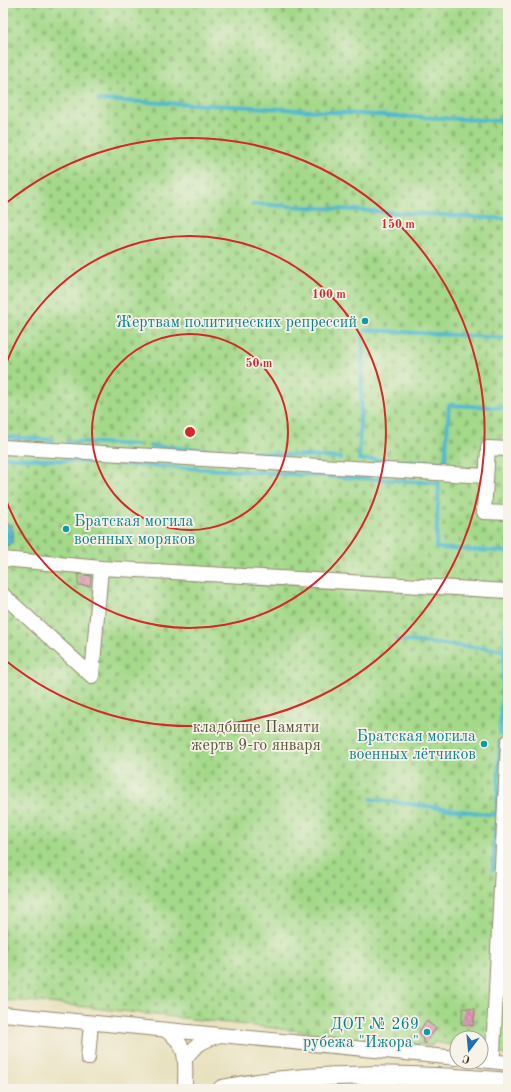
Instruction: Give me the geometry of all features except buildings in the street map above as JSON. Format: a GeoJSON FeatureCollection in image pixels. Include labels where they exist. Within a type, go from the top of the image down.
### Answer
{"type":"FeatureCollection","features":[{"type":"Feature","properties":{"kind":"main road"},"geometry":{"type":"LineString","coordinates":[[222,1089],[289,1078],[313,1077],[405,1075],[508,1082]]}},
{"type":"Feature","properties":{"kind":"street"},"geometry":{"type":"LineString","coordinates":[[3,447],[486,476]]}},
{"type":"Feature","properties":{"kind":"street"},"geometry":{"type":"LineString","coordinates":[[508,449],[488,448],[484,512],[508,513]]}},
{"type":"Feature","properties":{"kind":"street"},"geometry":{"type":"LineString","coordinates":[[3,560],[101,568],[508,591]]}},
{"type":"Feature","properties":{"kind":"street"},"geometry":{"type":"LineString","coordinates":[[3,595],[92,676],[101,568]]}},
{"type":"Feature","properties":{"kind":"street"},"geometry":{"type":"LineString","coordinates":[[489,1030],[508,742]]}},
{"type":"Feature","properties":{"kind":"street"},"geometry":{"type":"LineString","coordinates":[[3,1014],[449,1057]]}},
{"type":"Feature","properties":{"kind":"street"},"geometry":{"type":"LineString","coordinates":[[88,1058],[91,1023]]}},
{"type":"Feature","properties":{"kind":"street"},"geometry":{"type":"LineString","coordinates":[[165,1029],[177,1037],[183,1045],[185,1059],[185,1089]]}},
{"type":"Feature","properties":{"kind":"street"},"geometry":{"type":"LineString","coordinates":[[185,1059],[192,1049],[201,1042],[221,1034]]}},
{"type":"Feature","properties":{"kind":"street"},"geometry":{"type":"LineString","coordinates":[[489,1058],[508,1063]]}},
{"type":"Feature","properties":{"kind":"green space","name":"кладбище Памяти жертв 9-го января"},"geometry":{"type":"Polygon","coordinates":[[[3,3],[508,3],[508,1055],[489,1052],[489,1030],[449,1030],[449,1045],[434,1042],[432,1046],[41,1002],[3,1000],[3,469],[6,433],[3,423],[3,3]]]}},
{"type":"Feature","properties":{"kind":"water"},"geometry":{"type":"Polygon","coordinates":[[[3,522],[11,526],[13,534],[13,541],[5,548],[3,548],[3,522]]]}},
{"type":"Feature","properties":{"kind":"waterway"},"geometry":{"type":"LineString","coordinates":[[99,100],[508,121]]}},
{"type":"Feature","properties":{"kind":"waterway"},"geometry":{"type":"LineString","coordinates":[[253,204],[508,219]]}},
{"type":"Feature","properties":{"kind":"waterway"},"geometry":{"type":"LineString","coordinates":[[366,330],[508,338]]}},
{"type":"Feature","properties":{"kind":"waterway"},"geometry":{"type":"LineString","coordinates":[[363,338],[359,459],[445,463],[449,405],[508,408]]}},
{"type":"Feature","properties":{"kind":"waterway"},"geometry":{"type":"LineString","coordinates":[[3,435],[4,437],[53,440]]}},
{"type":"Feature","properties":{"kind":"waterway"},"geometry":{"type":"LineString","coordinates":[[67,441],[136,445]]}},
{"type":"Feature","properties":{"kind":"waterway"},"geometry":{"type":"LineString","coordinates":[[150,446],[225,451]]}},
{"type":"Feature","properties":{"kind":"waterway"},"geometry":{"type":"LineString","coordinates":[[241,452],[341,458]]}},
{"type":"Feature","properties":{"kind":"waterway"},"geometry":{"type":"LineString","coordinates":[[3,457],[439,483],[436,548],[508,552]]}},
{"type":"Feature","properties":{"kind":"waterway"},"geometry":{"type":"LineString","coordinates":[[500,734],[507,601]]}},
{"type":"Feature","properties":{"kind":"waterway"},"geometry":{"type":"LineString","coordinates":[[397,640],[504,650]]}},
{"type":"Feature","properties":{"kind":"waterway"},"geometry":{"type":"LineString","coordinates":[[371,799],[494,815],[497,813],[500,743]]}},
{"type":"Feature","properties":{"kind":"waterway"},"geometry":{"type":"LineString","coordinates":[[493,870],[496,825]]}},
{"type":"Feature","properties":{"kind":"place","name":"Жертвам политических репрессий"},"geometry":{"type":"Point","coordinates":[365,321]}},
{"type":"Feature","properties":{"kind":"place","name":"Братская могила военных моряков"},"geometry":{"type":"Point","coordinates":[66,529]}},
{"type":"Feature","properties":{"kind":"place","name":"Братская могила военных лётчиков"},"geometry":{"type":"Point","coordinates":[484,744]}},
{"type":"Feature","properties":{"kind":"place","name":"ДОТ № 269 рубежа \"Ижора\""},"geometry":{"type":"Point","coordinates":[427,1032]}}]}
